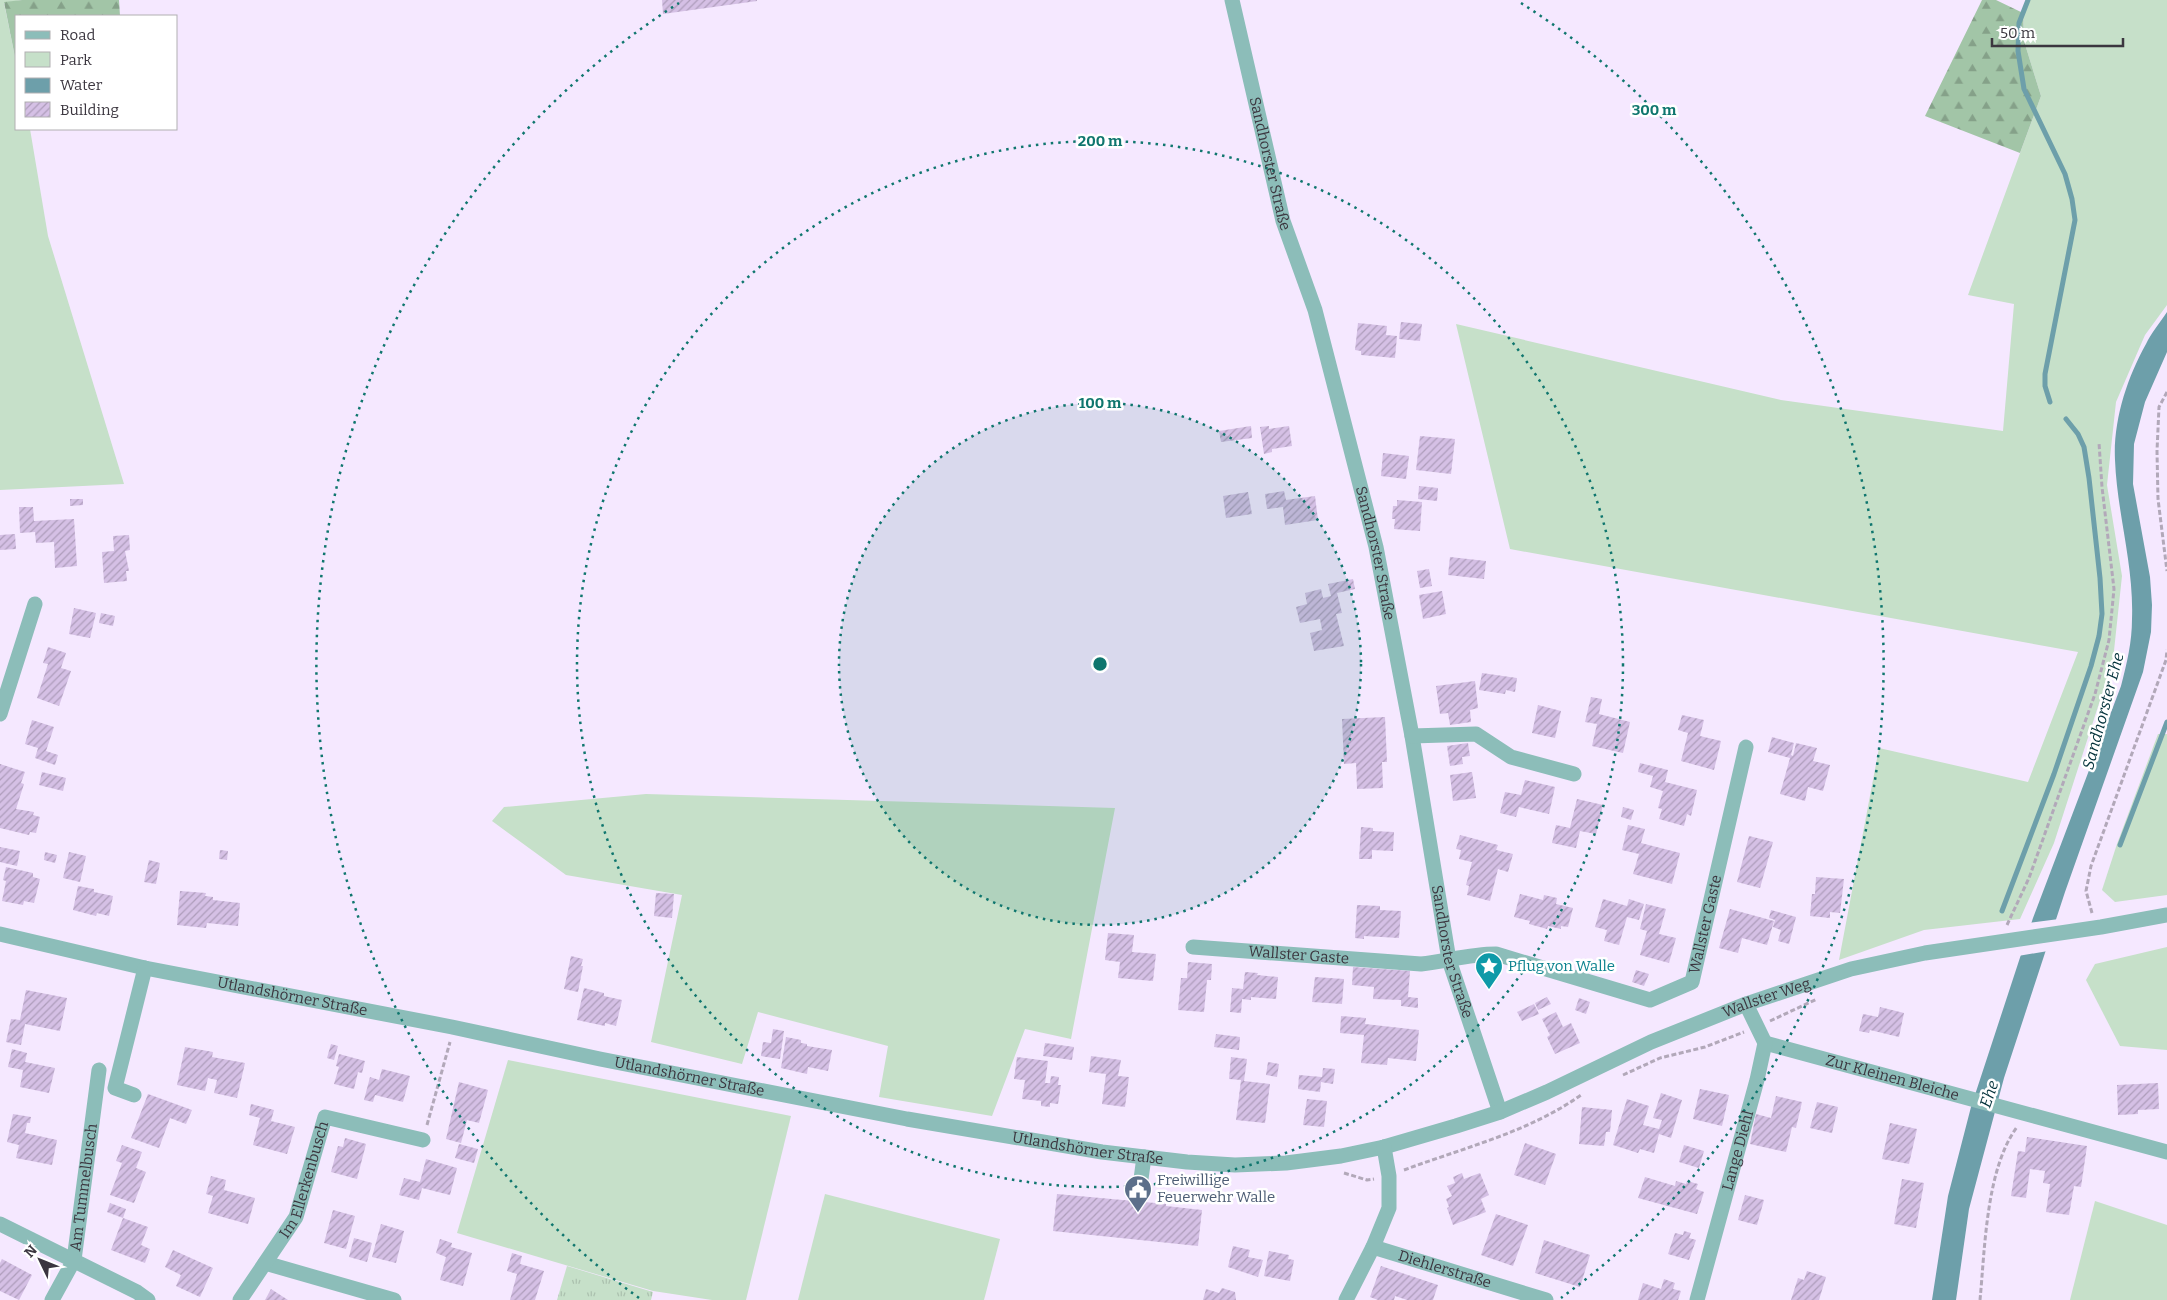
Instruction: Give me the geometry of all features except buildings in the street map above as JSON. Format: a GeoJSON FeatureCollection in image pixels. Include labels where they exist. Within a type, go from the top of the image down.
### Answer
{"type":"FeatureCollection","features":[{"type":"Feature","properties":{"kind":"street","name":"Sandhorster Straße"},"geometry":{"type":"LineString","coordinates":[[1232,0],[1283,220],[1315,310],[1376,547],[1412,736],[1449,960],[1500,1112]]}},
{"type":"Feature","properties":{"kind":"street"},"geometry":{"type":"LineString","coordinates":[[0,714],[35,604]]}},
{"type":"Feature","properties":{"kind":"street"},"geometry":{"type":"LineString","coordinates":[[1412,736],[1476,734],[1511,757],[1574,774]]}},
{"type":"Feature","properties":{"kind":"street","name":"Wallster Gaste"},"geometry":{"type":"LineString","coordinates":[[1193,947],[1421,964],[1449,960],[1471,954],[1496,954],[1650,1000],[1692,982],[1746,747]]}},
{"type":"Feature","properties":{"kind":"street","name":"Wallster Weg"},"geometry":{"type":"LineString","coordinates":[[1384,1147],[1500,1112],[1547,1092],[1651,1042],[1746,1004],[1851,969],[1925,953],[2082,930],[2167,915]]}},
{"type":"Feature","properties":{"kind":"street","name":"Utlandshörner Straße"},"geometry":{"type":"LineString","coordinates":[[0,934],[145,968],[452,1027],[600,1059],[907,1119],[1102,1152],[1226,1164],[1286,1163],[1341,1156],[1384,1147]]}},
{"type":"Feature","properties":{"kind":"street"},"geometry":{"type":"LineString","coordinates":[[134,1095],[115,1088],[145,968]]}},
{"type":"Feature","properties":{"kind":"street"},"geometry":{"type":"LineString","coordinates":[[1746,1004],[1765,1043]]}},
{"type":"Feature","properties":{"kind":"street","name":"Zur Kleinen Bleiche"},"geometry":{"type":"LineString","coordinates":[[1765,1043],[2167,1152]]}},
{"type":"Feature","properties":{"kind":"street","name":"Lange Diehl"},"geometry":{"type":"LineString","coordinates":[[1697,1300],[1757,1080],[1765,1043]]}},
{"type":"Feature","properties":{"kind":"street","name":"Am Tummelbusch"},"geometry":{"type":"LineString","coordinates":[[52,1300],[74,1260],[99,1070]]}},
{"type":"Feature","properties":{"kind":"street","name":"Im Ellerkenbusch"},"geometry":{"type":"LineString","coordinates":[[240,1300],[296,1217],[324,1116],[423,1140]]}},
{"type":"Feature","properties":{"kind":"street"},"geometry":{"type":"LineString","coordinates":[[1346,1300],[1373,1247],[1389,1208],[1389,1176],[1384,1147]]}},
{"type":"Feature","properties":{"kind":"street"},"geometry":{"type":"LineString","coordinates":[[1138,1201],[1144,1157]]}},
{"type":"Feature","properties":{"kind":"street"},"geometry":{"type":"LineString","coordinates":[[0,1224],[137,1292],[148,1300]]}},
{"type":"Feature","properties":{"kind":"street","name":"Diehlerstraße"},"geometry":{"type":"LineString","coordinates":[[1373,1247],[1546,1300]]}},
{"type":"Feature","properties":{"kind":"street"},"geometry":{"type":"LineString","coordinates":[[264,1263],[394,1300]]}},
{"type":"Feature","properties":{"kind":"path"},"geometry":{"type":"LineString","coordinates":[[2167,392],[2160,407],[2157,451],[2158,498],[2167,571]]}},
{"type":"Feature","properties":{"kind":"path"},"geometry":{"type":"LineString","coordinates":[[1995,942],[2009,924],[2025,886],[2105,663],[2113,612],[2114,589],[2099,443]]}},
{"type":"Feature","properties":{"kind":"path"},"geometry":{"type":"LineString","coordinates":[[2101,927],[2090,911],[2086,891],[2091,866],[2166,660],[2167,650]]}},
{"type":"Feature","properties":{"kind":"path"},"geometry":{"type":"LineString","coordinates":[[1616,1078],[1660,1058],[1705,1047],[1757,1027],[1819,998]]}},
{"type":"Feature","properties":{"kind":"path"},"geometry":{"type":"LineString","coordinates":[[423,1140],[450,1041],[452,1027]]}},
{"type":"Feature","properties":{"kind":"path"},"geometry":{"type":"LineString","coordinates":[[1389,1176],[1428,1163],[1557,1112],[1582,1095]]}},
{"type":"Feature","properties":{"kind":"path"},"geometry":{"type":"LineString","coordinates":[[1980,1300],[1990,1204],[1998,1168],[2011,1135],[2027,1114]]}},
{"type":"Feature","properties":{"kind":"green space"},"geometry":{"type":"Polygon","coordinates":[[[0,0],[22,0],[4,3],[15,57],[15,130],[30,130],[48,236],[124,484],[0,490],[0,0]]]}},
{"type":"Feature","properties":{"kind":"green space"},"geometry":{"type":"Polygon","coordinates":[[[22,0],[119,0],[120,15],[15,15],[15,57],[4,2],[22,0]]]}},
{"type":"Feature","properties":{"kind":"green space"},"geometry":{"type":"Polygon","coordinates":[[[1982,0],[1996,0],[2023,13],[2024,41],[2041,96],[2020,153],[1925,116],[1982,0]]]}},
{"type":"Feature","properties":{"kind":"green space"},"geometry":{"type":"Polygon","coordinates":[[[2029,0],[2167,0],[2167,305],[2145,335],[2116,402],[2107,485],[2122,576],[2113,660],[2054,843],[2020,919],[1924,930],[1839,960],[1879,748],[2028,782],[2078,652],[1510,549],[1456,324],[1781,400],[2003,431],[2014,304],[1968,295],[2041,96],[2024,41],[2023,13],[2029,0]]]}},
{"type":"Feature","properties":{"kind":"green space"},"geometry":{"type":"Polygon","coordinates":[[[2158,734],[2167,734],[2167,895],[2115,902],[2102,890],[2158,734]]]}},
{"type":"Feature","properties":{"kind":"green space"},"geometry":{"type":"Polygon","coordinates":[[[646,794],[1115,808],[1071,1039],[1025,1029],[992,1116],[879,1097],[888,1046],[758,1012],[742,1064],[651,1042],[682,895],[566,875],[492,821],[504,807],[646,794]]]}},
{"type":"Feature","properties":{"kind":"green space"},"geometry":{"type":"Polygon","coordinates":[[[2167,947],[2167,1050],[2120,1046],[2086,980],[2095,964],[2167,947]]]}},
{"type":"Feature","properties":{"kind":"green space"},"geometry":{"type":"Polygon","coordinates":[[[508,1060],[791,1116],[746,1300],[712,1300],[653,1291],[457,1233],[508,1060]]]}},
{"type":"Feature","properties":{"kind":"green space"},"geometry":{"type":"Polygon","coordinates":[[[825,1194],[1000,1239],[984,1300],[798,1300],[825,1194]]]}},
{"type":"Feature","properties":{"kind":"green space"},"geometry":{"type":"Polygon","coordinates":[[[2095,1201],[2167,1225],[2167,1300],[2070,1300],[2095,1201]]]}},
{"type":"Feature","properties":{"kind":"green space"},"geometry":{"type":"Polygon","coordinates":[[[567,1266],[653,1292],[651,1300],[557,1300],[567,1266]]]}},
{"type":"Feature","properties":{"kind":"water","name":"Ehe"},"geometry":{"type":"Polygon","coordinates":[[[2167,312],[2167,352],[2145,402],[2134,444],[2133,484],[2150,577],[2152,605],[2151,632],[2143,672],[2065,892],[2004,1078],[1969,1209],[1956,1300],[1932,1300],[1948,1196],[1971,1107],[2033,918],[2121,686],[2129,652],[2132,599],[2116,480],[2116,430],[2127,385],[2139,357],[2167,312]]]}},
{"type":"Feature","properties":{"kind":"pier"},"geometry":{"type":"Polygon","coordinates":[[[2059,919],[2048,951],[2018,956],[2028,923],[2059,919]]]}},
{"type":"Feature","properties":{"kind":"waterway"},"geometry":{"type":"LineString","coordinates":[[2028,0],[2019,23],[2018,51],[2024,89],[2065,174],[2072,199],[2075,220],[2045,374],[2045,386],[2050,402]]}},
{"type":"Feature","properties":{"kind":"waterway"},"geometry":{"type":"LineString","coordinates":[[2002,911],[2054,774],[2091,666],[2099,636],[2102,614],[2100,578],[2084,447],[2078,434],[2066,419]]}},
{"type":"Feature","properties":{"kind":"waterway"},"geometry":{"type":"LineString","coordinates":[[2120,845],[2167,722]]}},
{"type":"Feature","properties":{"kind":"place","name":"Pflug von Walle"},"geometry":{"type":"Point","coordinates":[1489,990]}},
{"type":"Feature","properties":{"kind":"place","name":"Freiwillige Feuerwehr Walle"},"geometry":{"type":"Point","coordinates":[1138,1213]}},
{"type":"Feature","properties":{"kind":"water label","name":"Sandhorster Ehe"},"geometry":{"type":"Point","coordinates":[2103,711]}}]}
